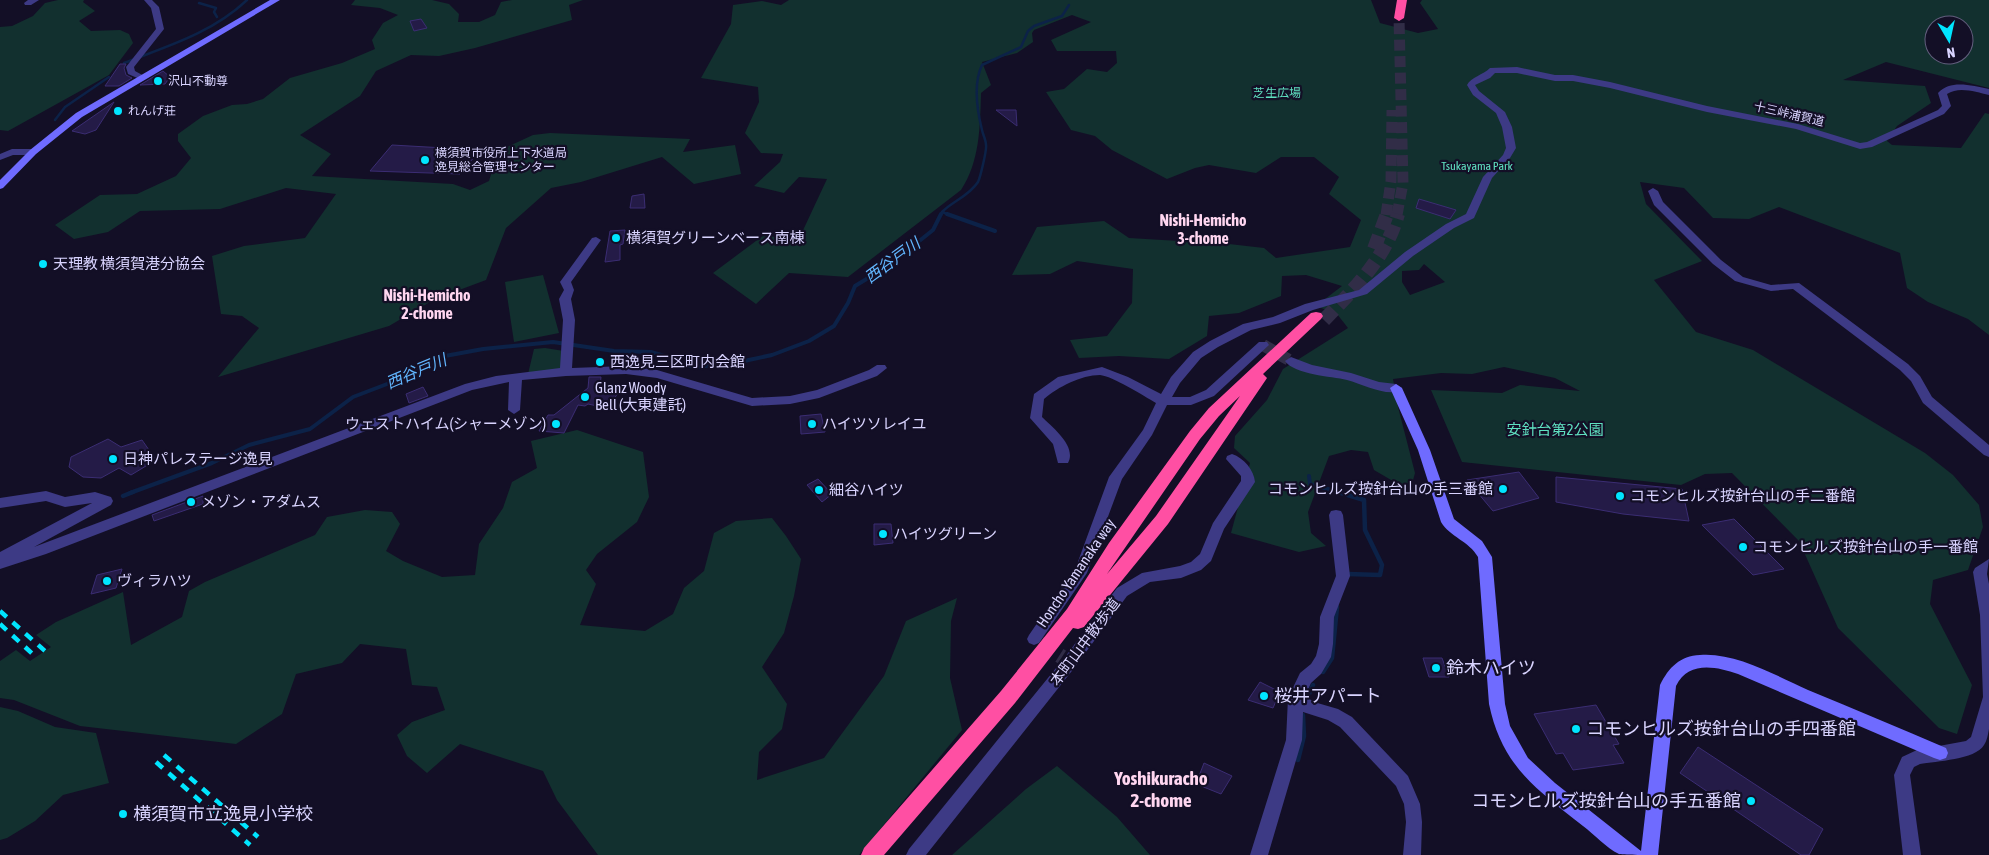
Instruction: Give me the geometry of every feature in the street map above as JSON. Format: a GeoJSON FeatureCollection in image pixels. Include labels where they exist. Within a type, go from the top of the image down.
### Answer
{"type":"FeatureCollection","features":[{"type":"Feature","properties":{"kind":"highway"},"geometry":{"type":"LineString","coordinates":[[1397,0],[1397,17],[1402,0]]}},
{"type":"Feature","properties":{"kind":"highway","name":"Honcho Yamanaka way"},"geometry":{"type":"LineString","coordinates":[[871,855],[1008,697],[1073,614],[1115,548],[1195,435],[1214,412],[1320,318],[1260,378],[1141,546],[1015,702],[884,855]]}},
{"type":"Feature","properties":{"kind":"street"},"geometry":{"type":"LineString","coordinates":[[142,77],[130,72],[130,67],[160,29],[156,8],[148,0]]}},
{"type":"Feature","properties":{"kind":"street"},"geometry":{"type":"LineString","coordinates":[[0,186],[33,152],[80,115],[276,0]]}},
{"type":"Feature","properties":{"kind":"street","name":"十三峠浦賀道"},"geometry":{"type":"LineString","coordinates":[[1164,401],[1175,380],[1197,355],[1214,344],[1247,327],[1276,320],[1309,306],[1363,292],[1409,254],[1450,226],[1470,216],[1488,177],[1507,156],[1511,148],[1507,127],[1500,112],[1476,93],[1471,84],[1488,76],[1494,70],[1502,68],[1556,78],[1576,78],[1698,107],[1798,126],[1860,146],[1869,145],[1941,112],[1947,106],[1942,93],[1947,89],[1968,88],[1989,92]]}},
{"type":"Feature","properties":{"kind":"street"},"geometry":{"type":"LineString","coordinates":[[0,157],[12,152],[33,152]]}},
{"type":"Feature","properties":{"kind":"street"},"geometry":{"type":"LineString","coordinates":[[1653,191],[1658,203],[1717,262],[1739,279],[1771,288],[1795,285],[1904,367],[1916,379],[1927,400],[1989,452]]}},
{"type":"Feature","properties":{"kind":"street"},"geometry":{"type":"LineString","coordinates":[[566,372],[569,320],[565,299],[569,290],[565,282],[596,240]]}},
{"type":"Feature","properties":{"kind":"street"},"geometry":{"type":"LineString","coordinates":[[1063,460],[1064,451],[1058,439],[1036,418],[1038,398],[1050,387],[1062,380],[1102,371],[1164,401],[1191,401],[1210,393],[1263,345]]}},
{"type":"Feature","properties":{"kind":"street"},"geometry":{"type":"LineString","coordinates":[[1290,361],[1306,368],[1350,377],[1373,386],[1396,388],[1424,450],[1448,522],[1455,529],[1479,544],[1485,557],[1497,704],[1502,727],[1512,748],[1522,763],[1549,789],[1634,855]]}},
{"type":"Feature","properties":{"kind":"street"},"geometry":{"type":"LineString","coordinates":[[0,563],[41,550],[469,387],[516,377],[566,372],[626,370],[656,374],[752,402],[790,400],[819,394],[874,373],[880,368]]}},
{"type":"Feature","properties":{"kind":"street"},"geometry":{"type":"LineString","coordinates":[[514,410],[513,401],[516,377]]}},
{"type":"Feature","properties":{"kind":"street"},"geometry":{"type":"LineString","coordinates":[[1034,639],[1082,569],[1116,477],[1148,432],[1164,401]]}},
{"type":"Feature","properties":{"kind":"street","name":"本町山中散歩道"},"geometry":{"type":"LineString","coordinates":[[915,855],[1066,660],[1122,592],[1147,577],[1181,572],[1196,566],[1206,557],[1218,527],[1248,482],[1248,474],[1232,458]]}},
{"type":"Feature","properties":{"kind":"street"},"geometry":{"type":"LineString","coordinates":[[0,503],[46,496],[65,502],[95,498],[106,501],[0,559]]}},
{"type":"Feature","properties":{"kind":"street"},"geometry":{"type":"LineString","coordinates":[[1259,855],[1294,740],[1296,698],[1305,678],[1316,669],[1323,657],[1326,644],[1327,617],[1343,576],[1336,516]]}},
{"type":"Feature","properties":{"kind":"street"},"geometry":{"type":"LineString","coordinates":[[1989,565],[1980,572],[1987,615],[1989,694]]}},
{"type":"Feature","properties":{"kind":"street"},"geometry":{"type":"LineString","coordinates":[[1649,855],[1668,685],[1674,672],[1694,662],[1713,661],[1741,668],[1940,753]]}},
{"type":"Feature","properties":{"kind":"street"},"geometry":{"type":"LineString","coordinates":[[1296,698],[1310,708],[1332,714],[1346,722],[1402,781],[1412,804],[1414,822],[1412,855]]}},
{"type":"Feature","properties":{"kind":"street"},"geometry":{"type":"LineString","coordinates":[[1912,855],[1902,776],[1908,762],[1917,757],[1970,748],[1978,741],[1989,700]]}},
{"type":"Feature","properties":{"kind":"green space"},"geometry":{"type":"Polygon","coordinates":[[[58,0],[84,0],[83,2],[95,11],[79,21],[91,31],[120,30],[129,34],[133,43],[109,75],[8,131],[0,130],[0,27],[12,26],[33,16],[45,3],[58,0]]]}},
{"type":"Feature","properties":{"kind":"green space"},"geometry":{"type":"Polygon","coordinates":[[[355,0],[432,0],[449,4],[459,14],[458,22],[479,22],[495,15],[501,2],[512,0],[583,0],[569,5],[572,20],[475,48],[439,56],[411,55],[376,71],[360,96],[300,135],[331,154],[312,176],[453,184],[470,190],[489,181],[498,151],[533,135],[550,133],[690,139],[683,152],[735,145],[741,174],[694,184],[662,157],[581,182],[551,188],[506,228],[486,280],[435,299],[389,326],[218,377],[259,328],[242,316],[221,314],[212,256],[244,246],[305,238],[336,194],[286,188],[220,209],[140,211],[108,232],[74,239],[55,225],[100,195],[137,194],[176,176],[191,158],[178,141],[178,134],[203,116],[232,105],[247,104],[263,99],[290,78],[342,63],[375,49],[372,40],[383,23],[398,15],[380,8],[351,5],[355,0]]]}},
{"type":"Feature","properties":{"kind":"green space"},"geometry":{"type":"Polygon","coordinates":[[[789,0],[1371,0],[1380,23],[1418,33],[1438,29],[1420,3],[1422,0],[1989,0],[1989,88],[1886,62],[1843,80],[1925,86],[1931,103],[1897,126],[1887,141],[1892,145],[1961,148],[1985,113],[1989,114],[1989,335],[1968,319],[1928,302],[1907,288],[1900,253],[1779,207],[1749,219],[1713,218],[1684,188],[1640,182],[1646,204],[1702,261],[1654,280],[1696,332],[1753,350],[1925,453],[1953,475],[1979,505],[1983,527],[1968,570],[1933,580],[1930,604],[1972,685],[1957,734],[1939,728],[1838,628],[1799,541],[1732,473],[1705,474],[1681,485],[1462,462],[1431,390],[1502,393],[1520,385],[1580,391],[1555,378],[1504,367],[1472,374],[1441,373],[1393,379],[1398,407],[1415,473],[1410,491],[1374,470],[1368,452],[1351,450],[1329,456],[1308,512],[1311,533],[1326,546],[1299,552],[1231,533],[1250,463],[1234,448],[1235,436],[1267,400],[1283,369],[1348,328],[1337,314],[1316,306],[1342,286],[1306,275],[1282,276],[1281,296],[1239,313],[1209,316],[1207,336],[1169,359],[1119,356],[1079,358],[1070,340],[1107,336],[1132,303],[1133,269],[1077,261],[1050,274],[1012,275],[1037,227],[1104,221],[1129,238],[1264,248],[1276,258],[1350,247],[1361,220],[1329,194],[1339,177],[1314,157],[1281,157],[1256,173],[1209,165],[1195,168],[1167,179],[1112,150],[1095,136],[1071,130],[1046,92],[1064,89],[1087,69],[1107,72],[1117,63],[1116,51],[1057,51],[1051,40],[1091,22],[1072,15],[1034,30],[1032,33],[1033,42],[1017,53],[982,62],[991,85],[981,93],[978,143],[972,167],[961,190],[848,277],[789,273],[756,304],[713,273],[764,235],[798,241],[827,179],[799,177],[784,193],[754,186],[780,162],[783,154],[761,153],[745,133],[759,102],[758,87],[701,78],[731,24],[733,5],[762,1],[781,5],[789,0]],[[1424,264],[1419,270],[1402,271],[1402,282],[1410,295],[1445,282],[1424,264]]]}},
{"type":"Feature","properties":{"kind":"green space"},"geometry":{"type":"Polygon","coordinates":[[[543,275],[559,333],[514,342],[505,282],[543,275]]]}},
{"type":"Feature","properties":{"kind":"green space"},"geometry":{"type":"Polygon","coordinates":[[[545,348],[564,351],[562,370],[528,374],[534,349],[545,348]]]}},
{"type":"Feature","properties":{"kind":"green space"},"geometry":{"type":"Polygon","coordinates":[[[577,430],[643,452],[649,497],[637,522],[597,554],[586,570],[596,584],[580,625],[645,631],[673,614],[684,588],[704,571],[714,533],[736,521],[772,518],[801,559],[784,633],[762,667],[787,704],[782,729],[759,752],[757,780],[824,758],[884,676],[906,621],[957,598],[951,621],[950,678],[962,730],[859,855],[598,855],[557,800],[543,771],[460,744],[427,773],[407,756],[397,735],[412,722],[445,710],[437,687],[412,685],[406,649],[360,644],[342,663],[296,674],[282,714],[236,744],[80,726],[14,700],[0,698],[0,661],[16,650],[30,661],[51,647],[36,635],[56,622],[123,592],[131,645],[182,617],[189,591],[205,582],[315,535],[327,517],[365,510],[392,512],[400,524],[386,551],[403,561],[442,577],[475,575],[479,544],[503,508],[512,482],[537,468],[531,441],[577,430]]]}},
{"type":"Feature","properties":{"kind":"green space"},"geometry":{"type":"Polygon","coordinates":[[[0,707],[18,711],[55,727],[96,733],[109,783],[63,795],[35,821],[7,838],[0,840],[0,707]]]}},
{"type":"Feature","properties":{"kind":"green space"},"geometry":{"type":"Polygon","coordinates":[[[1057,766],[1117,817],[1150,855],[952,855],[1026,789],[1057,766]]]}},
{"type":"Feature","properties":{"kind":"building"},"geometry":{"type":"Polygon","coordinates":[[[421,19],[427,28],[414,31],[410,21],[421,19]]]}},
{"type":"Feature","properties":{"kind":"building"},"geometry":{"type":"Polygon","coordinates":[[[120,64],[126,64],[124,68],[126,75],[132,78],[119,86],[105,86],[120,64]]]}},
{"type":"Feature","properties":{"kind":"building","name":"沢山不動尊"},"geometry":{"type":"Polygon","coordinates":[[[163,71],[170,77],[165,84],[140,85],[163,71]]]}},
{"type":"Feature","properties":{"kind":"building"},"geometry":{"type":"Polygon","coordinates":[[[114,102],[96,130],[85,134],[72,131],[114,102]]]}},
{"type":"Feature","properties":{"kind":"building"},"geometry":{"type":"Polygon","coordinates":[[[996,110],[1016,110],[1017,126],[996,110]]]}},
{"type":"Feature","properties":{"kind":"building","name":"横須賀市役所上下水道局 逸見総合管理センター"},"geometry":{"type":"Polygon","coordinates":[[[392,145],[480,150],[460,174],[370,171],[392,145]]]}},
{"type":"Feature","properties":{"kind":"building"},"geometry":{"type":"Polygon","coordinates":[[[644,194],[645,208],[630,208],[632,196],[644,194]]]}},
{"type":"Feature","properties":{"kind":"building"},"geometry":{"type":"Polygon","coordinates":[[[1419,199],[1456,210],[1450,219],[1416,208],[1419,199]]]}},
{"type":"Feature","properties":{"kind":"building"},"geometry":{"type":"Polygon","coordinates":[[[625,230],[623,244],[620,245],[620,260],[605,262],[610,231],[625,230]]]}},
{"type":"Feature","properties":{"kind":"building"},"geometry":{"type":"Polygon","coordinates":[[[589,377],[601,377],[600,386],[619,392],[607,408],[588,404],[585,406],[578,405],[564,433],[539,431],[548,415],[554,415],[588,388],[589,377]]]}},
{"type":"Feature","properties":{"kind":"building"},"geometry":{"type":"Polygon","coordinates":[[[423,387],[428,396],[409,403],[406,394],[423,387]]]}},
{"type":"Feature","properties":{"kind":"building","name":"ハイツソレイユ"},"geometry":{"type":"Polygon","coordinates":[[[821,414],[825,432],[801,434],[800,416],[821,414]]]}},
{"type":"Feature","properties":{"kind":"building","name":"日神パレステージ逸見"},"geometry":{"type":"Polygon","coordinates":[[[108,439],[121,447],[142,440],[156,460],[131,475],[119,468],[101,478],[83,477],[69,467],[71,457],[108,439]]]}},
{"type":"Feature","properties":{"kind":"building","name":"コモンヒルズ按針台山の手三番館"},"geometry":{"type":"Polygon","coordinates":[[[1519,472],[1539,498],[1493,511],[1467,480],[1519,472]]]}},
{"type":"Feature","properties":{"kind":"building","name":"コモンヒルズ按針台山の手二番館"},"geometry":{"type":"Polygon","coordinates":[[[1556,477],[1682,489],[1689,521],[1623,514],[1556,502],[1556,477]]]}},
{"type":"Feature","properties":{"kind":"building","name":"細谷ハイツ"},"geometry":{"type":"Polygon","coordinates":[[[818,479],[832,494],[822,502],[807,485],[818,479]]]}},
{"type":"Feature","properties":{"kind":"building"},"geometry":{"type":"Polygon","coordinates":[[[203,496],[203,504],[154,521],[152,515],[203,496]]]}},
{"type":"Feature","properties":{"kind":"building","name":"コモンヒルズ按針台山の手一番館"},"geometry":{"type":"Polygon","coordinates":[[[1734,519],[1784,569],[1753,575],[1702,525],[1734,519]]]}},
{"type":"Feature","properties":{"kind":"building","name":"ハイツグリーン"},"geometry":{"type":"Polygon","coordinates":[[[874,524],[891,524],[893,543],[874,545],[874,524]]]}},
{"type":"Feature","properties":{"kind":"building","name":"ヴィラハツ"},"geometry":{"type":"Polygon","coordinates":[[[122,569],[116,588],[91,594],[97,575],[122,569]]]}},
{"type":"Feature","properties":{"kind":"building","name":"鈴木ハイツ"},"geometry":{"type":"Polygon","coordinates":[[[1423,658],[1442,658],[1449,677],[1429,677],[1423,658]]]}},
{"type":"Feature","properties":{"kind":"building","name":"桜井アパート"},"geometry":{"type":"Polygon","coordinates":[[[1260,682],[1280,692],[1273,708],[1248,700],[1260,682]]]}},
{"type":"Feature","properties":{"kind":"building","name":"コモンヒルズ按針台山の手四番館"},"geometry":{"type":"Polygon","coordinates":[[[1596,705],[1619,744],[1613,745],[1624,763],[1573,770],[1563,753],[1556,754],[1534,714],[1596,705]]]}},
{"type":"Feature","properties":{"kind":"building","name":"コモンヒルズ按針台山の手五番館"},"geometry":{"type":"Polygon","coordinates":[[[1698,747],[1823,829],[1809,855],[1801,855],[1680,773],[1698,747]]]}},
{"type":"Feature","properties":{"kind":"building"},"geometry":{"type":"Polygon","coordinates":[[[1204,763],[1232,776],[1221,794],[1196,784],[1204,763]]]}},
{"type":"Feature","properties":{"kind":"waterway"},"geometry":{"type":"LineString","coordinates":[[124,63],[204,30],[247,0]]}},
{"type":"Feature","properties":{"kind":"waterway"},"geometry":{"type":"LineString","coordinates":[[199,3],[216,8],[214,12],[217,17]]}},
{"type":"Feature","properties":{"kind":"waterway"},"geometry":{"type":"LineString","coordinates":[[942,212],[970,191],[978,182],[980,175],[986,148],[977,97],[979,72],[982,65],[1021,47],[1028,31],[1034,26],[1062,16],[1069,5]]}},
{"type":"Feature","properties":{"kind":"waterway"},"geometry":{"type":"LineString","coordinates":[[55,120],[65,107],[109,77]]}},
{"type":"Feature","properties":{"kind":"waterway","name":"西谷戸川"},"geometry":{"type":"LineString","coordinates":[[942,212],[950,215]]}},
{"type":"Feature","properties":{"kind":"waterway","name":"西谷戸川"},"geometry":{"type":"LineString","coordinates":[[744,361],[772,355],[809,341],[834,326],[848,303],[855,286],[888,266],[933,230],[941,214]]}},
{"type":"Feature","properties":{"kind":"waterway","name":"西谷戸川"},"geometry":{"type":"LineString","coordinates":[[947,214],[995,231]]}},
{"type":"Feature","properties":{"kind":"waterway","name":"西谷戸川"},"geometry":{"type":"LineString","coordinates":[[130,493],[212,463],[249,445],[310,429],[353,397],[408,376],[445,356],[483,349],[553,342],[614,351],[651,352],[668,357],[682,365],[698,367],[729,363]]}},
{"type":"Feature","properties":{"kind":"waterway"},"geometry":{"type":"LineString","coordinates":[[1309,476],[1310,484],[1342,493]]}},
{"type":"Feature","properties":{"kind":"waterway","name":"西谷戸川"},"geometry":{"type":"LineString","coordinates":[[123,496],[133,492]]}},
{"type":"Feature","properties":{"kind":"waterway"},"geometry":{"type":"LineString","coordinates":[[1338,492],[1364,500],[1365,530],[1382,565],[1380,575],[1348,574]]}},
{"type":"Feature","properties":{"kind":"waterway"},"geometry":{"type":"LineString","coordinates":[[1323,672],[1332,658],[1337,607]]}},
{"type":"Feature","properties":{"kind":"waterway"},"geometry":{"type":"LineString","coordinates":[[1308,696],[1313,685]]}},
{"type":"Feature","properties":{"kind":"waterway"},"geometry":{"type":"LineString","coordinates":[[1298,760],[1304,736],[1303,715]]}},
{"type":"Feature","properties":{"kind":"tunnel"},"geometry":{"type":"LineString","coordinates":[[1397,215],[1403,183],[1399,18]]}},
{"type":"Feature","properties":{"kind":"tunnel"},"geometry":{"type":"LineString","coordinates":[[1386,215],[1391,181],[1392,110]]}},
{"type":"Feature","properties":{"kind":"tunnel"},"geometry":{"type":"LineString","coordinates":[[1374,249],[1387,214]]}},
{"type":"Feature","properties":{"kind":"tunnel"},"geometry":{"type":"LineString","coordinates":[[1324,320],[1368,272],[1386,245],[1398,214]]}},
{"type":"Feature","properties":{"kind":"tunnel"},"geometry":{"type":"LineString","coordinates":[[1263,345],[1291,361]]}},
{"type":"Feature","properties":{"kind":"tunnel"},"geometry":{"type":"LineString","coordinates":[[1040,643],[1062,657]]}},
{"type":"Feature","properties":{"kind":"railway"},"geometry":{"type":"LineString","coordinates":[[0,611],[45,651]]}},
{"type":"Feature","properties":{"kind":"railway"},"geometry":{"type":"LineString","coordinates":[[0,624],[36,657]]}},
{"type":"Feature","properties":{"kind":"railway"},"geometry":{"type":"LineString","coordinates":[[164,755],[258,837]]}},
{"type":"Feature","properties":{"kind":"railway"},"geometry":{"type":"LineString","coordinates":[[156,762],[250,845]]}},
{"type":"Feature","properties":{"kind":"place","name":"沢山不動尊"},"geometry":{"type":"Point","coordinates":[158,81]}},
{"type":"Feature","properties":{"kind":"place","name":"れんげ荘"},"geometry":{"type":"Point","coordinates":[118,111]}},
{"type":"Feature","properties":{"kind":"place","name":"横須賀市役所上下水道局 逸見総合管理センター"},"geometry":{"type":"Point","coordinates":[425,160]}},
{"type":"Feature","properties":{"kind":"place","name":"横須賀グリーンベース南棟"},"geometry":{"type":"Point","coordinates":[616,238]}},
{"type":"Feature","properties":{"kind":"place","name":"天理教 横須賀港分協会"},"geometry":{"type":"Point","coordinates":[43,264]}},
{"type":"Feature","properties":{"kind":"place","name":"西逸見三区町内会館"},"geometry":{"type":"Point","coordinates":[600,362]}},
{"type":"Feature","properties":{"kind":"place","name":"Glanz Woody Bell (大東建託)"},"geometry":{"type":"Point","coordinates":[585,397]}},
{"type":"Feature","properties":{"kind":"place","name":"ウェストハイム(シャーメゾン)"},"geometry":{"type":"Point","coordinates":[556,424]}},
{"type":"Feature","properties":{"kind":"place","name":"ハイツソレイユ"},"geometry":{"type":"Point","coordinates":[812,424]}},
{"type":"Feature","properties":{"kind":"place","name":"日神パレステージ逸見"},"geometry":{"type":"Point","coordinates":[113,459]}},
{"type":"Feature","properties":{"kind":"place","name":"コモンヒルズ按針台山の手三番館"},"geometry":{"type":"Point","coordinates":[1503,489]}},
{"type":"Feature","properties":{"kind":"place","name":"細谷ハイツ"},"geometry":{"type":"Point","coordinates":[819,490]}},
{"type":"Feature","properties":{"kind":"place","name":"コモンヒルズ按針台山の手二番館"},"geometry":{"type":"Point","coordinates":[1620,496]}},
{"type":"Feature","properties":{"kind":"place","name":"メゾン・アダムス"},"geometry":{"type":"Point","coordinates":[191,502]}},
{"type":"Feature","properties":{"kind":"place","name":"ハイツグリーン"},"geometry":{"type":"Point","coordinates":[883,534]}},
{"type":"Feature","properties":{"kind":"place","name":"コモンヒルズ按針台山の手一番館"},"geometry":{"type":"Point","coordinates":[1743,547]}},
{"type":"Feature","properties":{"kind":"place","name":"ヴィラハツ"},"geometry":{"type":"Point","coordinates":[107,581]}},
{"type":"Feature","properties":{"kind":"place","name":"鈴木ハイツ"},"geometry":{"type":"Point","coordinates":[1436,668]}},
{"type":"Feature","properties":{"kind":"place","name":"桜井アパート"},"geometry":{"type":"Point","coordinates":[1264,696]}},
{"type":"Feature","properties":{"kind":"place","name":"コモンヒルズ按針台山の手四番館"},"geometry":{"type":"Point","coordinates":[1576,729]}},
{"type":"Feature","properties":{"kind":"place","name":"コモンヒルズ按針台山の手五番館"},"geometry":{"type":"Point","coordinates":[1751,801]}},
{"type":"Feature","properties":{"kind":"place","name":"横須賀市立逸見小学校"},"geometry":{"type":"Point","coordinates":[123,814]}},
{"type":"Feature","properties":{"kind":"district","name":"Nishi-Hemicho 3-chome"},"geometry":{"type":"Point","coordinates":[1203,229]}},
{"type":"Feature","properties":{"kind":"district","name":"Nishi-Hemicho 2-chome"},"geometry":{"type":"Point","coordinates":[427,304]}},
{"type":"Feature","properties":{"kind":"district","name":"Yoshikuracho 2-chome"},"geometry":{"type":"Point","coordinates":[1161,789]}},
{"type":"Feature","properties":{"kind":"park label","name":"芝生広場"},"geometry":{"type":"Point","coordinates":[1277,93]}},
{"type":"Feature","properties":{"kind":"park label","name":"Tsukayama Park"},"geometry":{"type":"Point","coordinates":[1477,166]}},
{"type":"Feature","properties":{"kind":"park label","name":"安針台第2公園"},"geometry":{"type":"Point","coordinates":[1555,430]}}]}
